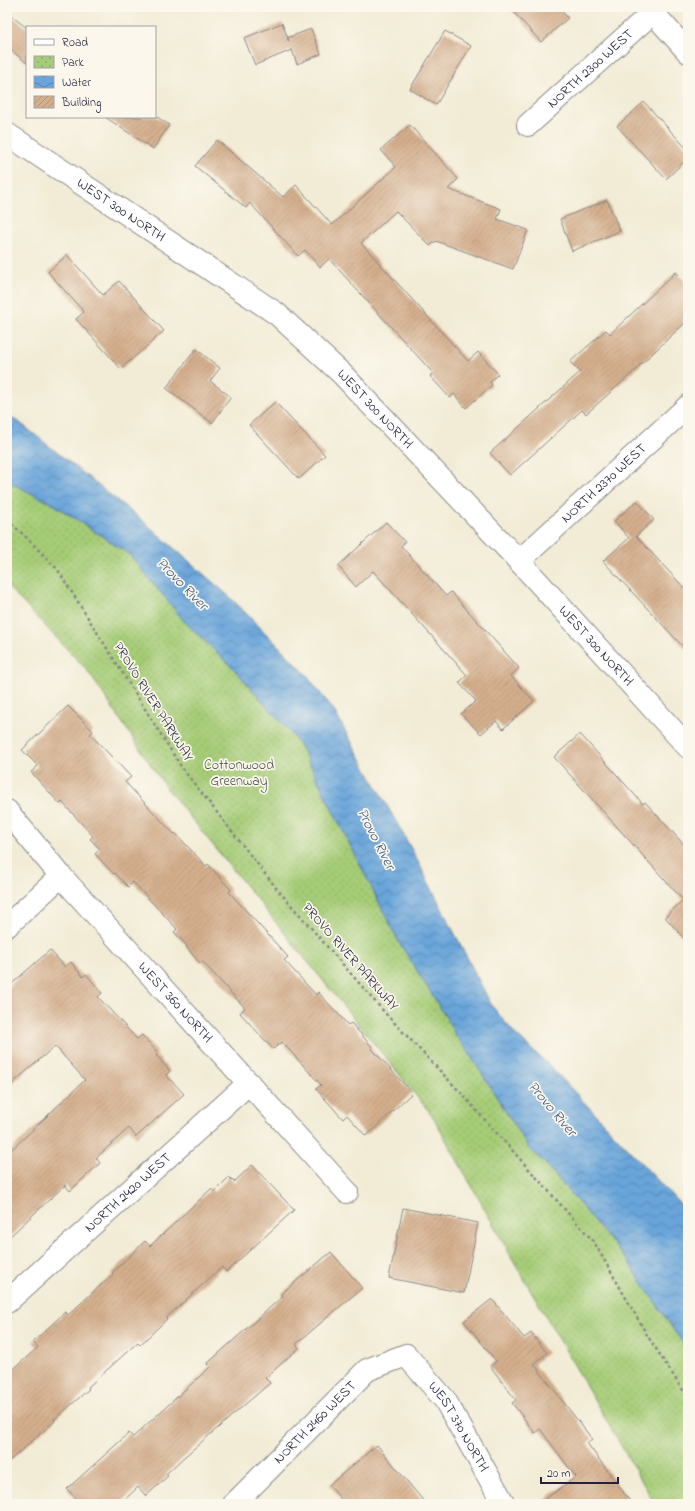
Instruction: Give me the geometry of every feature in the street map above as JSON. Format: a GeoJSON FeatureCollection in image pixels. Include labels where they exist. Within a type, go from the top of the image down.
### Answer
{"type":"FeatureCollection","features":[{"type":"Feature","properties":{"kind":"street"},"geometry":{"type":"LineString","coordinates":[[650,9],[688,52]]}},
{"type":"Feature","properties":{"kind":"street","name":"NORTH 2300 WEST"},"geometry":{"type":"LineString","coordinates":[[528,125],[650,9]]}},
{"type":"Feature","properties":{"kind":"street","name":"WEST 300 NORTH"},"geometry":{"type":"LineString","coordinates":[[7,134],[277,314],[342,374],[519,561],[688,747]]}},
{"type":"Feature","properties":{"kind":"street","name":"NORTH 2370 WEST"},"geometry":{"type":"LineString","coordinates":[[519,561],[688,406]]}},
{"type":"Feature","properties":{"kind":"street","name":"WEST 360 NORTH"},"geometry":{"type":"LineString","coordinates":[[7,810],[61,876],[347,1192]]}},
{"type":"Feature","properties":{"kind":"street"},"geometry":{"type":"LineString","coordinates":[[7,926],[61,876]]}},
{"type":"Feature","properties":{"kind":"street","name":"NORTH 2420 WEST"},"geometry":{"type":"LineString","coordinates":[[7,1302],[249,1083]]}},
{"type":"Feature","properties":{"kind":"street","name":"NORTH 2460 WEST"},"geometry":{"type":"LineString","coordinates":[[234,1504],[367,1370],[406,1355]]}},
{"type":"Feature","properties":{"kind":"street","name":"WEST 370 NORTH"},"geometry":{"type":"LineString","coordinates":[[406,1355],[445,1400],[504,1504]]}},
{"type":"Feature","properties":{"kind":"path","name":"PROVO RIVER PARKWAY"},"geometry":{"type":"LineString","coordinates":[[7,520],[23,534],[58,570],[182,768],[277,889],[386,1014],[461,1093],[594,1242],[647,1335],[688,1398]]}},
{"type":"Feature","properties":{"kind":"green space","name":"Cottonwood Greenway"},"geometry":{"type":"Polygon","coordinates":[[[7,481],[53,504],[129,554],[185,622],[234,669],[291,733],[303,751],[399,942],[446,1017],[456,1036],[467,1050],[530,1150],[544,1162],[627,1260],[688,1351],[688,1504],[655,1504],[512,1258],[432,1115],[165,786],[87,670],[7,586],[7,481]]]}},
{"type":"Feature","properties":{"kind":"water","name":"Provo River"},"geometry":{"type":"Polygon","coordinates":[[[7,416],[19,422],[143,521],[231,598],[308,676],[333,709],[412,850],[492,1006],[515,1034],[550,1066],[679,1203],[688,1216],[688,1351],[627,1260],[544,1162],[530,1150],[467,1050],[456,1036],[446,1017],[399,942],[303,751],[291,733],[234,669],[185,622],[129,554],[53,504],[7,481],[7,416]]]}},
{"type":"Feature","properties":{"kind":"building"},"geometry":{"type":"Polygon","coordinates":[[[509,7],[558,7],[568,18],[541,42],[509,7]]]}},
{"type":"Feature","properties":{"kind":"building"},"geometry":{"type":"Polygon","coordinates":[[[7,13],[26,27],[26,62],[7,47],[7,13]]]}},
{"type":"Feature","properties":{"kind":"building"},"geometry":{"type":"Polygon","coordinates":[[[282,23],[288,38],[311,29],[321,54],[297,64],[292,50],[255,65],[244,38],[282,23]]]}},
{"type":"Feature","properties":{"kind":"building"},"geometry":{"type":"Polygon","coordinates":[[[445,31],[471,46],[436,105],[410,89],[445,31]]]}},
{"type":"Feature","properties":{"kind":"building"},"geometry":{"type":"Polygon","coordinates":[[[644,102],[688,150],[688,158],[666,179],[617,126],[644,102]]]}},
{"type":"Feature","properties":{"kind":"building"},"geometry":{"type":"Polygon","coordinates":[[[157,117],[169,125],[153,149],[106,118],[157,117]]]}},
{"type":"Feature","properties":{"kind":"building"},"geometry":{"type":"Polygon","coordinates":[[[410,125],[458,179],[448,189],[501,209],[497,219],[528,230],[513,269],[436,241],[430,246],[396,211],[361,243],[468,361],[478,352],[498,374],[490,382],[492,385],[466,408],[454,394],[450,398],[430,376],[433,373],[329,259],[320,267],[305,250],[298,256],[250,203],[246,208],[195,166],[217,140],[283,197],[296,185],[332,225],[396,167],[381,150],[410,125]]]}},
{"type":"Feature","properties":{"kind":"building"},"geometry":{"type":"Polygon","coordinates":[[[607,200],[620,231],[572,251],[560,219],[607,200]]]}},
{"type":"Feature","properties":{"kind":"building"},"geometry":{"type":"Polygon","coordinates":[[[67,255],[103,295],[119,281],[164,331],[121,369],[76,319],[84,312],[48,272],[67,255]]]}},
{"type":"Feature","properties":{"kind":"building"},"geometry":{"type":"Polygon","coordinates":[[[676,272],[688,284],[688,320],[639,367],[586,414],[582,410],[510,475],[490,453],[580,372],[570,362],[606,330],[610,334],[676,272]]]}},
{"type":"Feature","properties":{"kind":"building"},"geometry":{"type":"Polygon","coordinates":[[[196,349],[220,368],[210,381],[231,397],[212,423],[166,388],[196,349]]]}},
{"type":"Feature","properties":{"kind":"building"},"geometry":{"type":"Polygon","coordinates":[[[275,402],[325,455],[299,479],[249,425],[275,402]]]}},
{"type":"Feature","properties":{"kind":"building"},"geometry":{"type":"Polygon","coordinates":[[[637,501],[654,520],[636,536],[688,592],[688,652],[603,561],[629,538],[614,521],[637,501]]]}},
{"type":"Feature","properties":{"kind":"building"},"geometry":{"type":"Polygon","coordinates":[[[386,522],[405,542],[401,546],[446,596],[451,592],[519,668],[511,676],[534,701],[503,729],[496,721],[481,734],[461,714],[476,701],[459,683],[467,675],[373,571],[356,587],[338,566],[386,522]]]}},
{"type":"Feature","properties":{"kind":"building"},"geometry":{"type":"Polygon","coordinates":[[[68,706],[93,731],[90,734],[131,777],[125,782],[206,866],[208,864],[231,890],[229,892],[288,957],[284,960],[316,995],[318,992],[348,1025],[351,1023],[373,1048],[372,1049],[412,1093],[366,1136],[347,1115],[343,1119],[316,1089],[321,1085],[282,1042],[273,1049],[240,1013],[245,1008],[202,961],[200,963],[174,932],[177,929],[133,882],[128,887],[95,854],[100,849],[90,839],[93,836],[62,802],[60,804],[31,772],[38,766],[22,750],[68,706]]]}},
{"type":"Feature","properties":{"kind":"building"},"geometry":{"type":"Polygon","coordinates":[[[580,734],[643,804],[645,802],[688,849],[688,943],[665,917],[683,900],[554,757],[580,734]]]}},
{"type":"Feature","properties":{"kind":"building"},"geometry":{"type":"Polygon","coordinates":[[[50,950],[65,967],[71,962],[83,977],[86,974],[102,993],[98,997],[137,1039],[142,1035],[158,1053],[156,1055],[170,1071],[166,1075],[184,1094],[136,1137],[129,1128],[96,1158],[100,1163],[70,1191],[65,1185],[7,1239],[7,1154],[85,1080],[55,1046],[7,1088],[7,988],[50,950]]]}},
{"type":"Feature","properties":{"kind":"building"},"geometry":{"type":"Polygon","coordinates":[[[252,1165],[294,1210],[226,1272],[222,1267],[166,1318],[167,1319],[140,1345],[138,1342],[88,1387],[89,1389],[54,1420],[55,1421],[7,1463],[7,1375],[38,1347],[33,1342],[65,1312],[68,1315],[113,1274],[112,1273],[145,1241],[150,1246],[211,1189],[214,1192],[229,1177],[234,1182],[252,1165]]]}},
{"type":"Feature","properties":{"kind":"building"},"geometry":{"type":"Polygon","coordinates":[[[403,1208],[478,1223],[464,1293],[389,1278],[403,1208]]]}},
{"type":"Feature","properties":{"kind":"building"},"geometry":{"type":"Polygon","coordinates":[[[331,1252],[362,1288],[296,1344],[299,1348],[265,1378],[270,1383],[184,1457],[166,1474],[168,1476],[146,1496],[138,1487],[120,1504],[81,1504],[67,1489],[129,1433],[133,1437],[210,1367],[207,1364],[283,1296],[281,1294],[331,1252]]]}},
{"type":"Feature","properties":{"kind":"building"},"geometry":{"type":"Polygon","coordinates":[[[492,1299],[524,1338],[531,1333],[547,1353],[534,1364],[592,1439],[587,1443],[632,1504],[538,1504],[576,1477],[540,1429],[535,1433],[512,1403],[516,1400],[490,1366],[496,1361],[464,1321],[492,1299]]]}},
{"type":"Feature","properties":{"kind":"building"},"geometry":{"type":"Polygon","coordinates":[[[377,1445],[426,1504],[345,1504],[329,1485],[377,1445]]]}}]}
